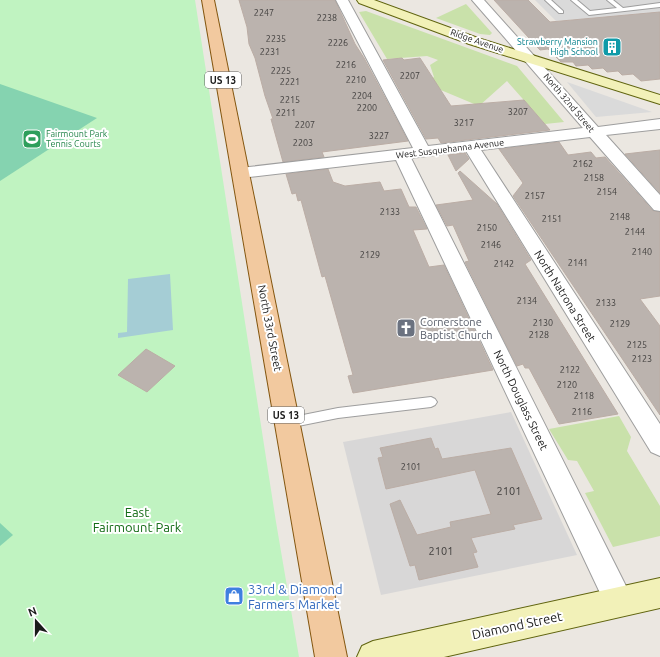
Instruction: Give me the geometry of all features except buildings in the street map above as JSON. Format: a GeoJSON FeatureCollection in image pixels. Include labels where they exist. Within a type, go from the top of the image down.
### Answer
{"type":"FeatureCollection","features":[{"type":"Feature","properties":{"kind":"main road","name":"North 33rd Street"},"geometry":{"type":"LineString","coordinates":[[208,0],[331,657]]}},
{"type":"Feature","properties":{"kind":"street"},"geometry":{"type":"LineString","coordinates":[[342,0],[423,152]]}},
{"type":"Feature","properties":{"kind":"street","name":"Ridge Avenue"},"geometry":{"type":"LineString","coordinates":[[363,0],[407,18],[531,60],[660,100]]}},
{"type":"Feature","properties":{"kind":"street","name":"North 32nd Street"},"geometry":{"type":"LineString","coordinates":[[478,0],[593,132],[660,206]]}},
{"type":"Feature","properties":{"kind":"street","name":"West Susquehanna Avenue"},"geometry":{"type":"LineString","coordinates":[[240,173],[660,124]]}},
{"type":"Feature","properties":{"kind":"street","name":"North Natrona Street"},"geometry":{"type":"LineString","coordinates":[[471,146],[660,445]]}},
{"type":"Feature","properties":{"kind":"street","name":"North Douglass Street"},"geometry":{"type":"LineString","coordinates":[[401,154],[620,602]]}},
{"type":"Feature","properties":{"kind":"street","name":"Diamond Street"},"geometry":{"type":"LineString","coordinates":[[373,657],[660,593]]}},
{"type":"Feature","properties":{"kind":"lane"},"geometry":{"type":"LineString","coordinates":[[548,0],[561,12]]}},
{"type":"Feature","properties":{"kind":"lane"},"geometry":{"type":"LineString","coordinates":[[574,0],[589,12],[660,5]]}},
{"type":"Feature","properties":{"kind":"lane"},"geometry":{"type":"LineString","coordinates":[[610,0],[621,9]]}},
{"type":"Feature","properties":{"kind":"lane"},"geometry":{"type":"LineString","coordinates":[[636,0],[644,7]]}},
{"type":"Feature","properties":{"kind":"lane"},"geometry":{"type":"LineString","coordinates":[[288,423],[338,413],[431,402]]}},
{"type":"Feature","properties":{"kind":"shaded area"},"geometry":{"type":"Polygon","coordinates":[[[535,0],[660,0],[660,13],[556,21],[535,0]]]}},
{"type":"Feature","properties":{"kind":"shaded area"},"geometry":{"type":"Polygon","coordinates":[[[567,82],[652,112],[596,117],[567,82]]]}},
{"type":"Feature","properties":{"kind":"shaded area"},"geometry":{"type":"Polygon","coordinates":[[[511,412],[577,555],[381,595],[343,442],[511,412]]]}},
{"type":"Feature","properties":{"kind":"green space","name":"East Fairmount Park"},"geometry":{"type":"Polygon","coordinates":[[[0,0],[195,0],[276,522],[299,657],[0,657],[0,0]]]}},
{"type":"Feature","properties":{"kind":"green space"},"geometry":{"type":"Polygon","coordinates":[[[466,4],[492,33],[490,35],[480,34],[436,18],[466,4]]]}},
{"type":"Feature","properties":{"kind":"green space"},"geometry":{"type":"Polygon","coordinates":[[[366,11],[517,66],[564,122],[545,124],[507,81],[479,106],[424,83],[434,77],[430,65],[438,60],[427,56],[387,59],[359,12],[366,11]]]}},
{"type":"Feature","properties":{"kind":"green space","name":"Fairmount Park Tennis Courts"},"geometry":{"type":"Polygon","coordinates":[[[0,84],[97,118],[0,181],[0,84]]]}},
{"type":"Feature","properties":{"kind":"green space"},"geometry":{"type":"Polygon","coordinates":[[[619,416],[631,437],[627,451],[660,506],[660,536],[613,547],[585,493],[594,491],[577,461],[568,460],[549,429],[619,416]]]}},
{"type":"Feature","properties":{"kind":"green space"},"geometry":{"type":"Polygon","coordinates":[[[0,523],[13,535],[0,546],[0,523]]]}},
{"type":"Feature","properties":{"kind":"water"},"geometry":{"type":"Polygon","coordinates":[[[170,274],[173,330],[118,338],[118,333],[127,332],[128,279],[170,274]]]}},
{"type":"Feature","properties":{"kind":"place","name":"Strawberry Mansion High School"},"geometry":{"type":"Point","coordinates":[612,47]}},
{"type":"Feature","properties":{"kind":"place","name":"Fairmount Park Tennis Courts"},"geometry":{"type":"Point","coordinates":[32,139]}},
{"type":"Feature","properties":{"kind":"place","name":"Cornerstone Baptist Church"},"geometry":{"type":"Point","coordinates":[406,328]}},
{"type":"Feature","properties":{"kind":"place","name":"33rd & Diamond Farmers Market"},"geometry":{"type":"Point","coordinates":[234,596]}}]}
